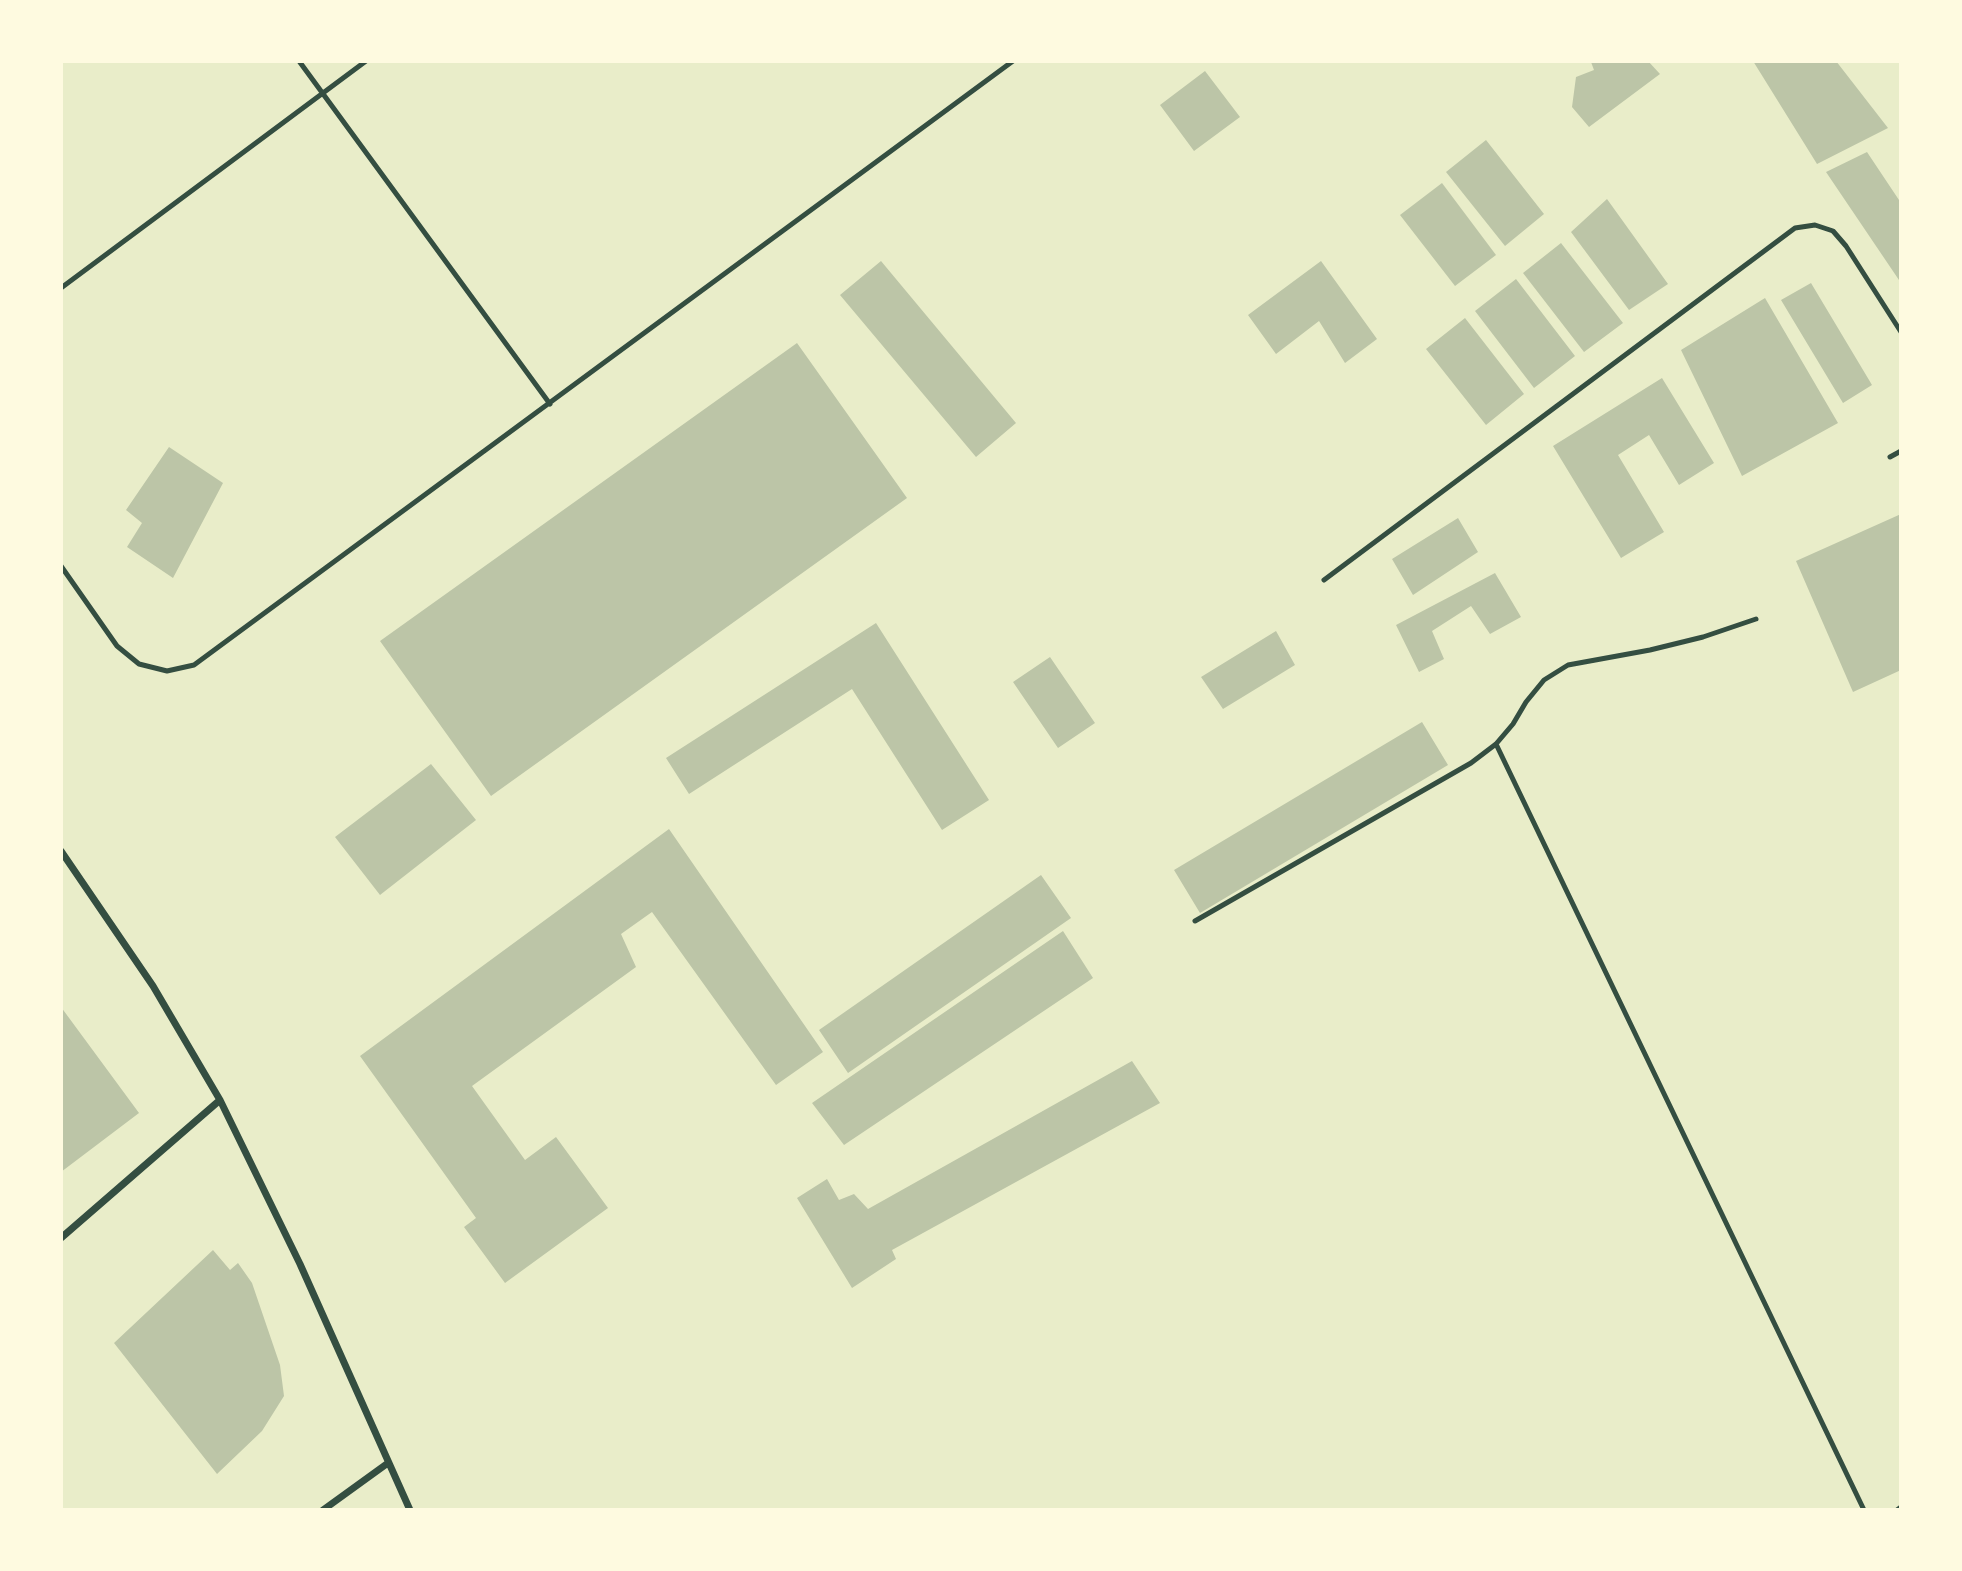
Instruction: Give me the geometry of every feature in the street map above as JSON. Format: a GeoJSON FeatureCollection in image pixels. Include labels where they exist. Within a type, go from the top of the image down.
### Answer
{"type":"FeatureCollection","features":[{"type":"Feature","properties":{"kind":"street"},"geometry":{"type":"LineString","coordinates":[[61,850],[65,863],[153,986],[220,1100],[300,1264],[410,1510]]}},
{"type":"Feature","properties":{"kind":"street"},"geometry":{"type":"LineString","coordinates":[[61,1238],[220,1100]]}},
{"type":"Feature","properties":{"kind":"street"},"geometry":{"type":"LineString","coordinates":[[323,1510],[388,1463]]}},
{"type":"Feature","properties":{"kind":"lane"},"geometry":{"type":"LineString","coordinates":[[299,61],[550,404]]}},
{"type":"Feature","properties":{"kind":"lane"},"geometry":{"type":"LineString","coordinates":[[61,288],[366,61]]}},
{"type":"Feature","properties":{"kind":"lane"},"geometry":{"type":"LineString","coordinates":[[61,566],[117,646],[139,664],[167,671],[194,665],[1013,61]]}},
{"type":"Feature","properties":{"kind":"lane"},"geometry":{"type":"LineString","coordinates":[[1324,580],[1795,228],[1815,225],[1833,231],[1846,246],[1901,332]]}},
{"type":"Feature","properties":{"kind":"lane"},"geometry":{"type":"LineString","coordinates":[[1890,457],[1901,451]]}},
{"type":"Feature","properties":{"kind":"lane"},"geometry":{"type":"LineString","coordinates":[[1195,921],[1471,764],[1496,744],[1544,680],[1568,665],[1690,641],[1756,620]]}},
{"type":"Feature","properties":{"kind":"lane"},"geometry":{"type":"LineString","coordinates":[[1496,744],[1864,1510]]}},
{"type":"Feature","properties":{"kind":"building"},"geometry":{"type":"Polygon","coordinates":[[[1648,61],[1660,74],[1589,127],[1572,107],[1576,77],[1594,70],[1591,62],[1648,61]]]}},
{"type":"Feature","properties":{"kind":"building"},"geometry":{"type":"Polygon","coordinates":[[[1753,61],[1836,61],[1888,128],[1817,164],[1753,61]]]}},
{"type":"Feature","properties":{"kind":"building"},"geometry":{"type":"Polygon","coordinates":[[[1205,71],[1240,117],[1194,151],[1160,105],[1205,71]]]}},
{"type":"Feature","properties":{"kind":"building"},"geometry":{"type":"Polygon","coordinates":[[[1486,140],[1544,214],[1505,246],[1446,172],[1486,140]]]}},
{"type":"Feature","properties":{"kind":"building"},"geometry":{"type":"Polygon","coordinates":[[[1867,152],[1901,203],[1901,283],[1826,172],[1867,152]]]}},
{"type":"Feature","properties":{"kind":"building"},"geometry":{"type":"Polygon","coordinates":[[[1442,183],[1496,255],[1455,286],[1400,215],[1442,183]]]}},
{"type":"Feature","properties":{"kind":"building"},"geometry":{"type":"Polygon","coordinates":[[[1607,199],[1668,284],[1629,310],[1571,232],[1607,199]]]}},
{"type":"Feature","properties":{"kind":"building"},"geometry":{"type":"Polygon","coordinates":[[[1561,243],[1623,323],[1584,352],[1523,273],[1561,243]]]}},
{"type":"Feature","properties":{"kind":"building"},"geometry":{"type":"Polygon","coordinates":[[[881,261],[1016,423],[976,457],[840,295],[881,261]]]}},
{"type":"Feature","properties":{"kind":"building"},"geometry":{"type":"Polygon","coordinates":[[[1321,261],[1377,339],[1345,363],[1319,321],[1276,354],[1248,315],[1321,261]]]}},
{"type":"Feature","properties":{"kind":"building"},"geometry":{"type":"Polygon","coordinates":[[[1516,279],[1575,356],[1534,388],[1475,311],[1516,279]]]}},
{"type":"Feature","properties":{"kind":"building"},"geometry":{"type":"Polygon","coordinates":[[[1811,283],[1872,385],[1843,403],[1781,300],[1811,283]]]}},
{"type":"Feature","properties":{"kind":"building"},"geometry":{"type":"Polygon","coordinates":[[[1765,298],[1838,423],[1742,476],[1681,350],[1765,298]]]}},
{"type":"Feature","properties":{"kind":"building"},"geometry":{"type":"Polygon","coordinates":[[[1465,318],[1524,394],[1486,425],[1426,349],[1465,318]]]}},
{"type":"Feature","properties":{"kind":"building"},"geometry":{"type":"Polygon","coordinates":[[[797,343],[907,498],[491,796],[380,641],[797,343]]]}},
{"type":"Feature","properties":{"kind":"building"},"geometry":{"type":"Polygon","coordinates":[[[1662,378],[1714,463],[1679,485],[1649,435],[1618,455],[1664,532],[1621,558],[1553,446],[1662,378]]]}},
{"type":"Feature","properties":{"kind":"building"},"geometry":{"type":"Polygon","coordinates":[[[169,447],[223,483],[173,578],[127,547],[142,523],[126,510],[169,447]]]}},
{"type":"Feature","properties":{"kind":"building"},"geometry":{"type":"Polygon","coordinates":[[[1901,514],[1901,670],[1853,692],[1796,561],[1901,514]]]}},
{"type":"Feature","properties":{"kind":"building"},"geometry":{"type":"Polygon","coordinates":[[[1458,518],[1478,552],[1413,595],[1392,559],[1458,518]]]}},
{"type":"Feature","properties":{"kind":"building"},"geometry":{"type":"Polygon","coordinates":[[[1495,573],[1521,617],[1490,634],[1471,606],[1432,631],[1444,659],[1419,672],[1396,625],[1495,573]]]}},
{"type":"Feature","properties":{"kind":"building"},"geometry":{"type":"Polygon","coordinates":[[[876,623],[989,800],[942,830],[852,689],[689,794],[666,758],[876,623]]]}},
{"type":"Feature","properties":{"kind":"building"},"geometry":{"type":"Polygon","coordinates":[[[1276,631],[1295,665],[1223,709],[1201,677],[1276,631]]]}},
{"type":"Feature","properties":{"kind":"building"},"geometry":{"type":"Polygon","coordinates":[[[1050,657],[1095,723],[1058,748],[1013,682],[1050,657]]]}},
{"type":"Feature","properties":{"kind":"building"},"geometry":{"type":"Polygon","coordinates":[[[1422,722],[1448,765],[1200,913],[1174,870],[1422,722]]]}},
{"type":"Feature","properties":{"kind":"building"},"geometry":{"type":"Polygon","coordinates":[[[431,764],[476,820],[380,895],[335,837],[431,764]]]}},
{"type":"Feature","properties":{"kind":"building"},"geometry":{"type":"Polygon","coordinates":[[[669,829],[823,1052],[776,1085],[652,912],[621,934],[636,967],[472,1086],[525,1160],[556,1137],[608,1208],[505,1283],[464,1227],[476,1218],[360,1056],[669,829]]]}},
{"type":"Feature","properties":{"kind":"building"},"geometry":{"type":"Polygon","coordinates":[[[1041,875],[1071,918],[848,1073],[819,1030],[1041,875]]]}},
{"type":"Feature","properties":{"kind":"building"},"geometry":{"type":"Polygon","coordinates":[[[1063,931],[1093,978],[844,1145],[812,1103],[1063,931]]]}},
{"type":"Feature","properties":{"kind":"building"},"geometry":{"type":"Polygon","coordinates":[[[61,1007],[139,1113],[61,1172],[61,1007]]]}},
{"type":"Feature","properties":{"kind":"building"},"geometry":{"type":"Polygon","coordinates":[[[1132,1061],[1160,1103],[892,1250],[896,1259],[852,1288],[797,1198],[827,1179],[839,1200],[854,1194],[868,1209],[1132,1061]]]}},
{"type":"Feature","properties":{"kind":"building"},"geometry":{"type":"Polygon","coordinates":[[[213,1250],[230,1270],[238,1263],[252,1283],[280,1365],[284,1396],[262,1431],[217,1474],[114,1343],[213,1250]]]}}]}
